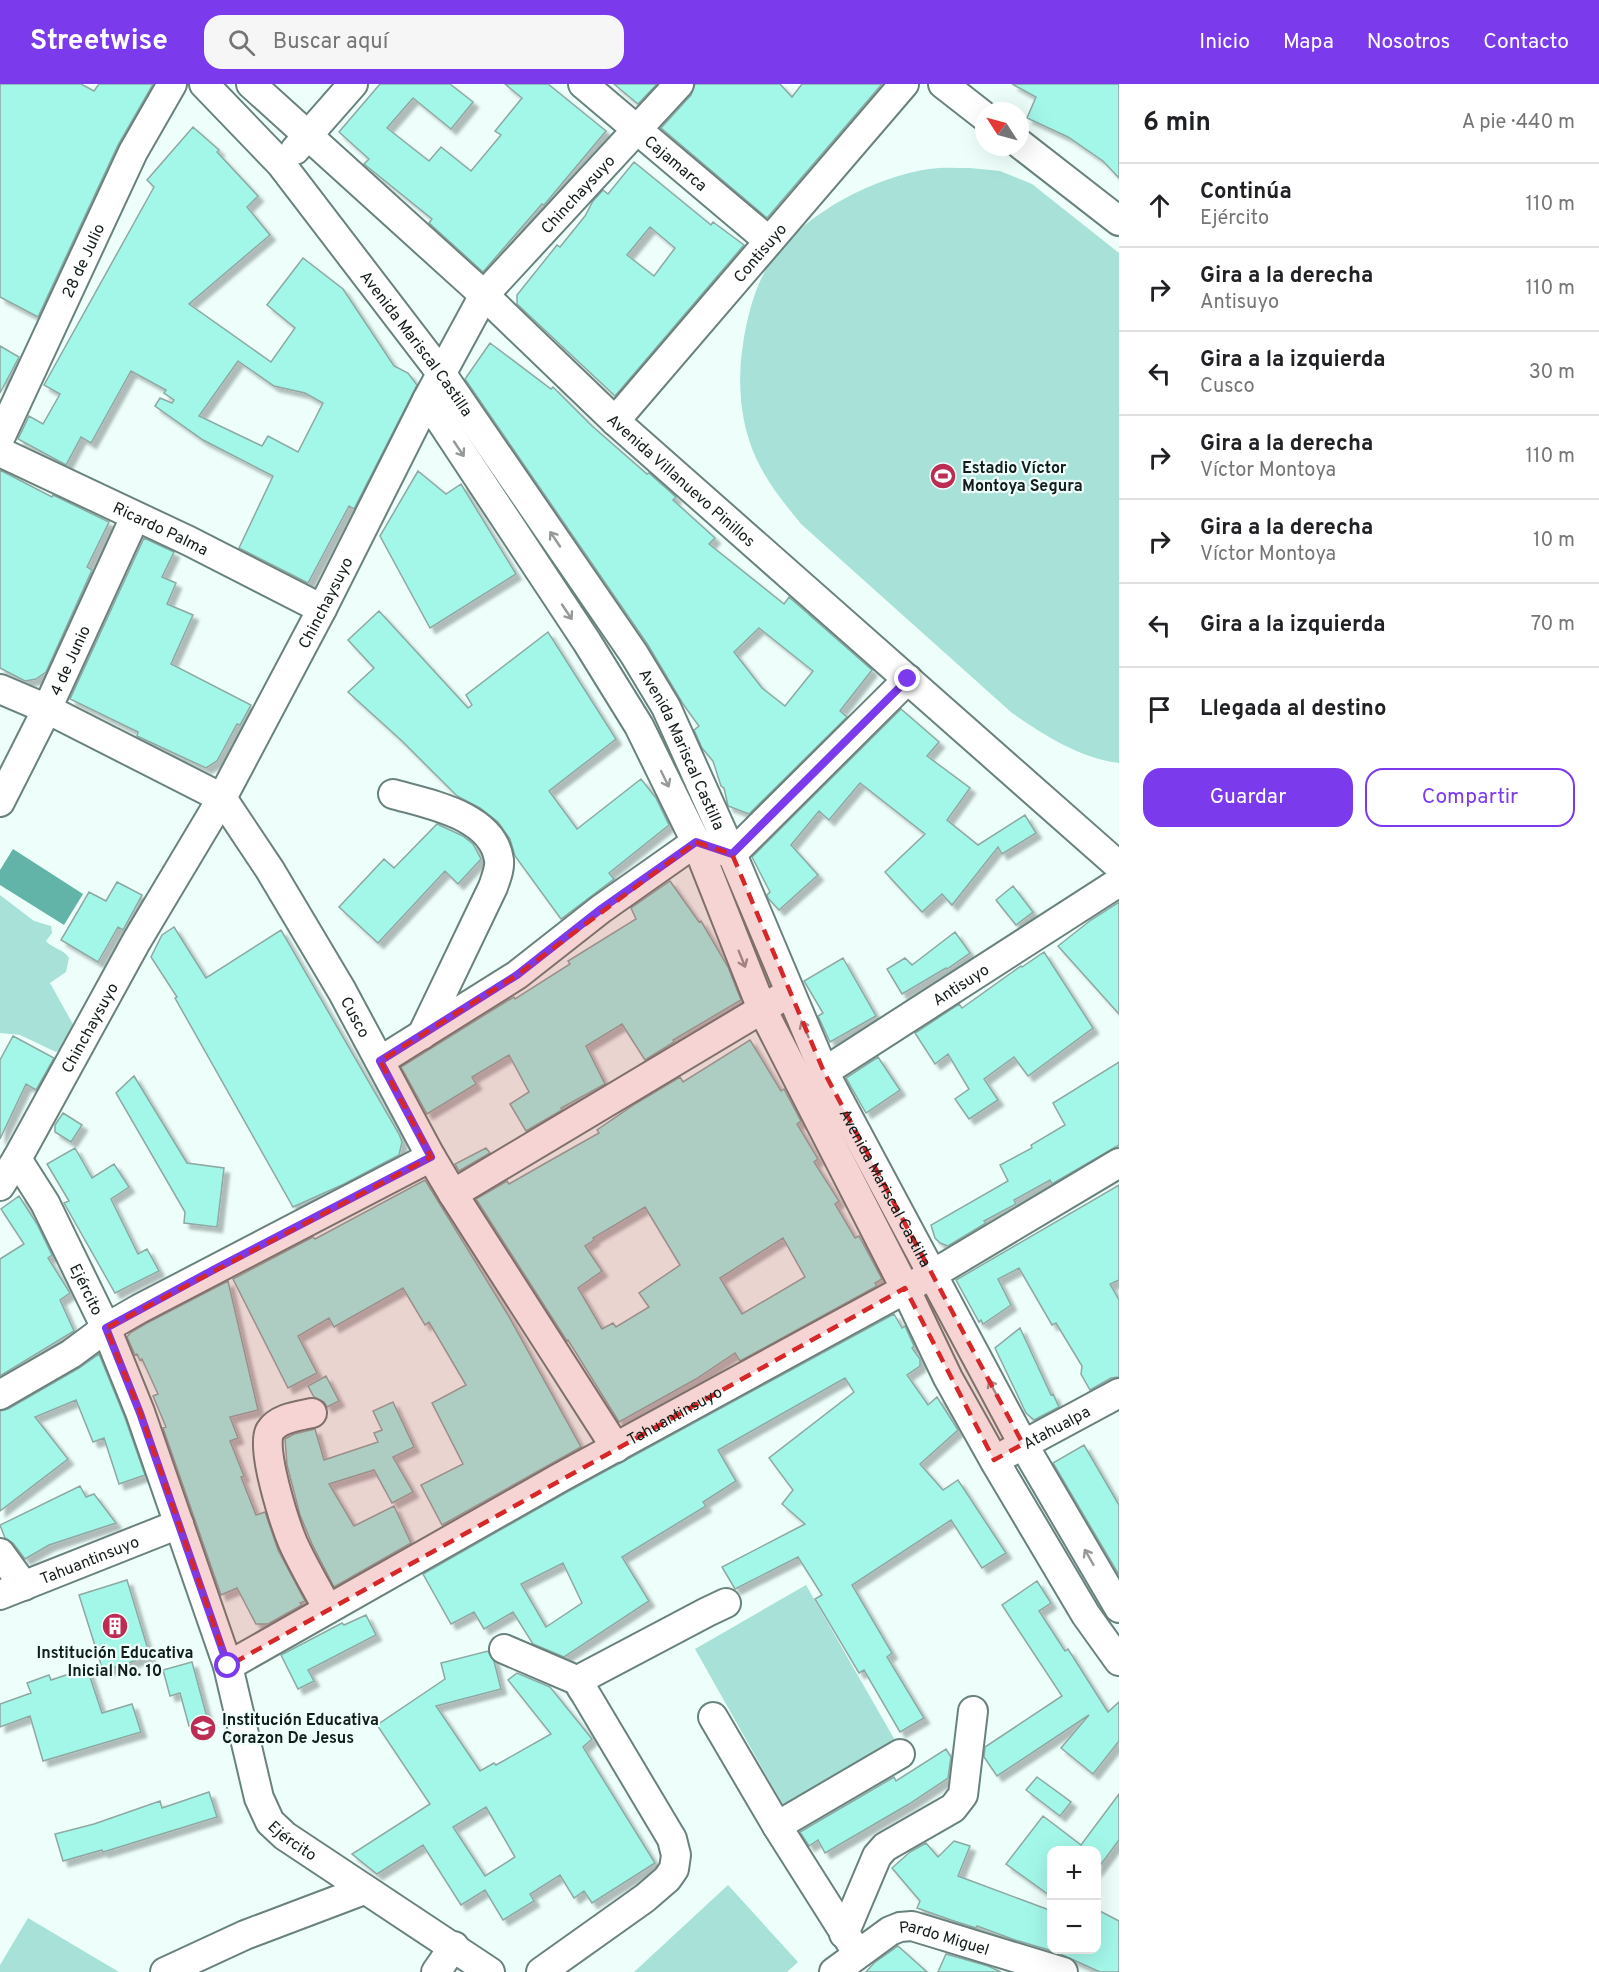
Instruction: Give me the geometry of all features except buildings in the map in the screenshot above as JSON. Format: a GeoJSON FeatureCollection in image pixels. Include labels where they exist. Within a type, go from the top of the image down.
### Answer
{"type":"FeatureCollection","features":[{"type":"Feature","properties":{"kind":"street","name":"28 de Julio"},"geometry":{"type":"LineString","coordinates":[[0,438],[133,152],[172,84]]}},
{"type":"Feature","properties":{"kind":"street","name":"Avenida Mariscal Castilla"},"geometry":{"type":"LineString","coordinates":[[204,84],[281,164],[441,373],[634,654],[666,707],[732,854],[789,994],[814,1080],[905,1288],[948,1378],[994,1461],[1086,1615],[1119,1661]]}},
{"type":"Feature","properties":{"kind":"street","name":"Avenida Villanuevo Pinillos"},"geometry":{"type":"LineString","coordinates":[[251,84],[484,295],[615,421],[1119,866]]}},
{"type":"Feature","properties":{"kind":"street"},"geometry":{"type":"LineString","coordinates":[[281,164],[353,84]]}},
{"type":"Feature","properties":{"kind":"street","name":"Cajamarca"},"geometry":{"type":"LineString","coordinates":[[583,84],[769,241]]}},
{"type":"Feature","properties":{"kind":"street","name":"Chinchaysuyo"},"geometry":{"type":"LineString","coordinates":[[0,1186],[9,1155],[222,798],[322,609],[441,373],[484,295],[679,84]]}},
{"type":"Feature","properties":{"kind":"street","name":"Contisuyo"},"geometry":{"type":"LineString","coordinates":[[615,421],[904,84]]}},
{"type":"Feature","properties":{"kind":"street"},"geometry":{"type":"LineString","coordinates":[[944,84],[975,109]]}},
{"type":"Feature","properties":{"kind":"street"},"geometry":{"type":"LineString","coordinates":[[1029,151],[1119,221]]}},
{"type":"Feature","properties":{"kind":"street","name":"Avenida Mariscal Castilla"},"geometry":{"type":"LineString","coordinates":[[427,400],[587,642],[639,726],[696,842],[762,1009],[814,1080],[933,1274],[1023,1444],[1118,1604]]}},
{"type":"Feature","properties":{"kind":"street","name":"Ricardo Palma"},"geometry":{"type":"LineString","coordinates":[[0,452],[189,541],[322,609]]}},
{"type":"Feature","properties":{"kind":"street","name":"4 de Junio"},"geometry":{"type":"LineString","coordinates":[[0,802],[47,710],[135,517]]}},
{"type":"Feature","properties":{"kind":"street"},"geometry":{"type":"LineString","coordinates":[[380,1061],[517,975],[601,909],[696,842],[732,854],[908,679]]}},
{"type":"Feature","properties":{"kind":"street","name":"Cusco"},"geometry":{"type":"LineString","coordinates":[[0,689],[47,710],[222,798],[270,870],[342,992],[453,1194],[616,1448]]}},
{"type":"Feature","properties":{"kind":"street"},"geometry":{"type":"LineString","coordinates":[[393,794],[446,809],[464,817],[490,838],[499,860],[493,887],[422,1035]]}},
{"type":"Feature","properties":{"kind":"street","name":"Antisuyo"},"geometry":{"type":"LineString","coordinates":[[814,1080],[1119,882]]}},
{"type":"Feature","properties":{"kind":"street"},"geometry":{"type":"LineString","coordinates":[[453,1194],[789,994]]}},
{"type":"Feature","properties":{"kind":"street","name":"Ejército"},"geometry":{"type":"LineString","coordinates":[[9,1155],[45,1203],[106,1328],[140,1413],[228,1666],[259,1798],[270,1821],[285,1836],[490,1972]]}},
{"type":"Feature","properties":{"kind":"street"},"geometry":{"type":"LineString","coordinates":[[0,1395],[70,1354],[106,1328],[431,1157]]}},
{"type":"Feature","properties":{"kind":"street","name":"Tahuantinsuyo"},"geometry":{"type":"LineString","coordinates":[[228,1666],[616,1448],[933,1274],[1119,1162]]}},
{"type":"Feature","properties":{"kind":"street","name":"Atahualpa"},"geometry":{"type":"LineString","coordinates":[[994,1461],[1119,1393]]}},
{"type":"Feature","properties":{"kind":"street"},"geometry":{"type":"LineString","coordinates":[[312,1413],[274,1425],[269,1432],[267,1443],[276,1488],[293,1542],[328,1609]]}},
{"type":"Feature","properties":{"kind":"street","name":"Tahuantinsuyo"},"geometry":{"type":"LineString","coordinates":[[12,1590],[179,1524]]}},
{"type":"Feature","properties":{"kind":"street"},"geometry":{"type":"LineString","coordinates":[[0,1553],[12,1590]]}},
{"type":"Feature","properties":{"kind":"street"},"geometry":{"type":"LineString","coordinates":[[581,1682],[590,1672],[726,1604]]}},
{"type":"Feature","properties":{"kind":"street"},"geometry":{"type":"LineString","coordinates":[[1086,1615],[1118,1604]]}},
{"type":"Feature","properties":{"kind":"street"},"geometry":{"type":"LineString","coordinates":[[504,1649],[581,1682],[585,1693],[672,1839],[676,1855],[674,1869],[658,1888],[541,1972]]}},
{"type":"Feature","properties":{"kind":"street"},"geometry":{"type":"LineString","coordinates":[[851,1944],[877,1856],[885,1847],[960,1802],[963,1795],[973,1711]]}},
{"type":"Feature","properties":{"kind":"street"},"geometry":{"type":"LineString","coordinates":[[713,1717],[777,1826],[851,1944]]}},
{"type":"Feature","properties":{"kind":"street"},"geometry":{"type":"LineString","coordinates":[[777,1826],[900,1754]]}},
{"type":"Feature","properties":{"kind":"street"},"geometry":{"type":"LineString","coordinates":[[165,1972],[245,1935],[364,1890]]}},
{"type":"Feature","properties":{"kind":"street","name":"Pardo Miguel"},"geometry":{"type":"LineString","coordinates":[[834,1972],[851,1944],[912,1926],[1063,1972]]}},
{"type":"Feature","properties":{"kind":"street"},"geometry":{"type":"LineString","coordinates":[[436,1972],[454,1946]]}},
{"type":"Feature","properties":{"kind":"highlighted area"},"geometry":{"type":"Polygon","coordinates":[[[696,842],[732,854],[824,1072],[1023,1444],[994,1460],[905,1288],[228,1666],[140,1412],[106,1328],[431,1157],[380,1061],[517,975],[696,842]]]}},
{"type":"Feature","properties":{"kind":"shaded area","name":"Estadio Víctor Montoya Segura"},"geometry":{"type":"Polygon","coordinates":[[[970,168],[1000,171],[1032,184],[1119,253],[1119,763],[1076,751],[1012,713],[801,524],[766,477],[751,447],[747,432],[740,388],[745,334],[759,284],[781,248],[817,216],[861,190],[884,181],[929,169],[970,168]]]}},
{"type":"Feature","properties":{"kind":"shaded area"},"geometry":{"type":"Polygon","coordinates":[[[13,849],[83,894],[64,925],[0,885],[0,870],[13,849]]]}},
{"type":"Feature","properties":{"kind":"shaded area"},"geometry":{"type":"Polygon","coordinates":[[[0,895],[34,921],[51,926],[52,933],[46,941],[69,958],[66,972],[50,983],[74,1026],[63,1048],[56,1052],[20,1035],[0,1033],[0,895]]]}},
{"type":"Feature","properties":{"kind":"shaded area"},"geometry":{"type":"Polygon","coordinates":[[[806,1585],[896,1742],[784,1807],[695,1649],[806,1585]]]}},
{"type":"Feature","properties":{"kind":"shaded area"},"geometry":{"type":"Polygon","coordinates":[[[728,1885],[798,1962],[787,1972],[634,1972],[728,1885]]]}},
{"type":"Feature","properties":{"kind":"shaded area"},"geometry":{"type":"Polygon","coordinates":[[[28,1918],[119,1972],[0,1972],[0,1965],[28,1918]]]}},
{"type":"Feature","properties":{"kind":"place","name":"Estadio Víctor Montoya Segura"},"geometry":{"type":"Point","coordinates":[943,476]}},
{"type":"Feature","properties":{"kind":"place","name":"Institución Educativa Inicial No. 10"},"geometry":{"type":"Point","coordinates":[115,1626]}},
{"type":"Feature","properties":{"kind":"place","name":"Institución Educativa Corazon De Jesus"},"geometry":{"type":"Point","coordinates":[203,1728]}},
{"type":"Feature","properties":{"kind":"route"},"geometry":{"type":"LineString","coordinates":[[228,1666],[140,1413],[106,1328],[431,1157],[380,1061],[517,975],[601,909],[696,842],[732,854],[908,679]]}}]}
